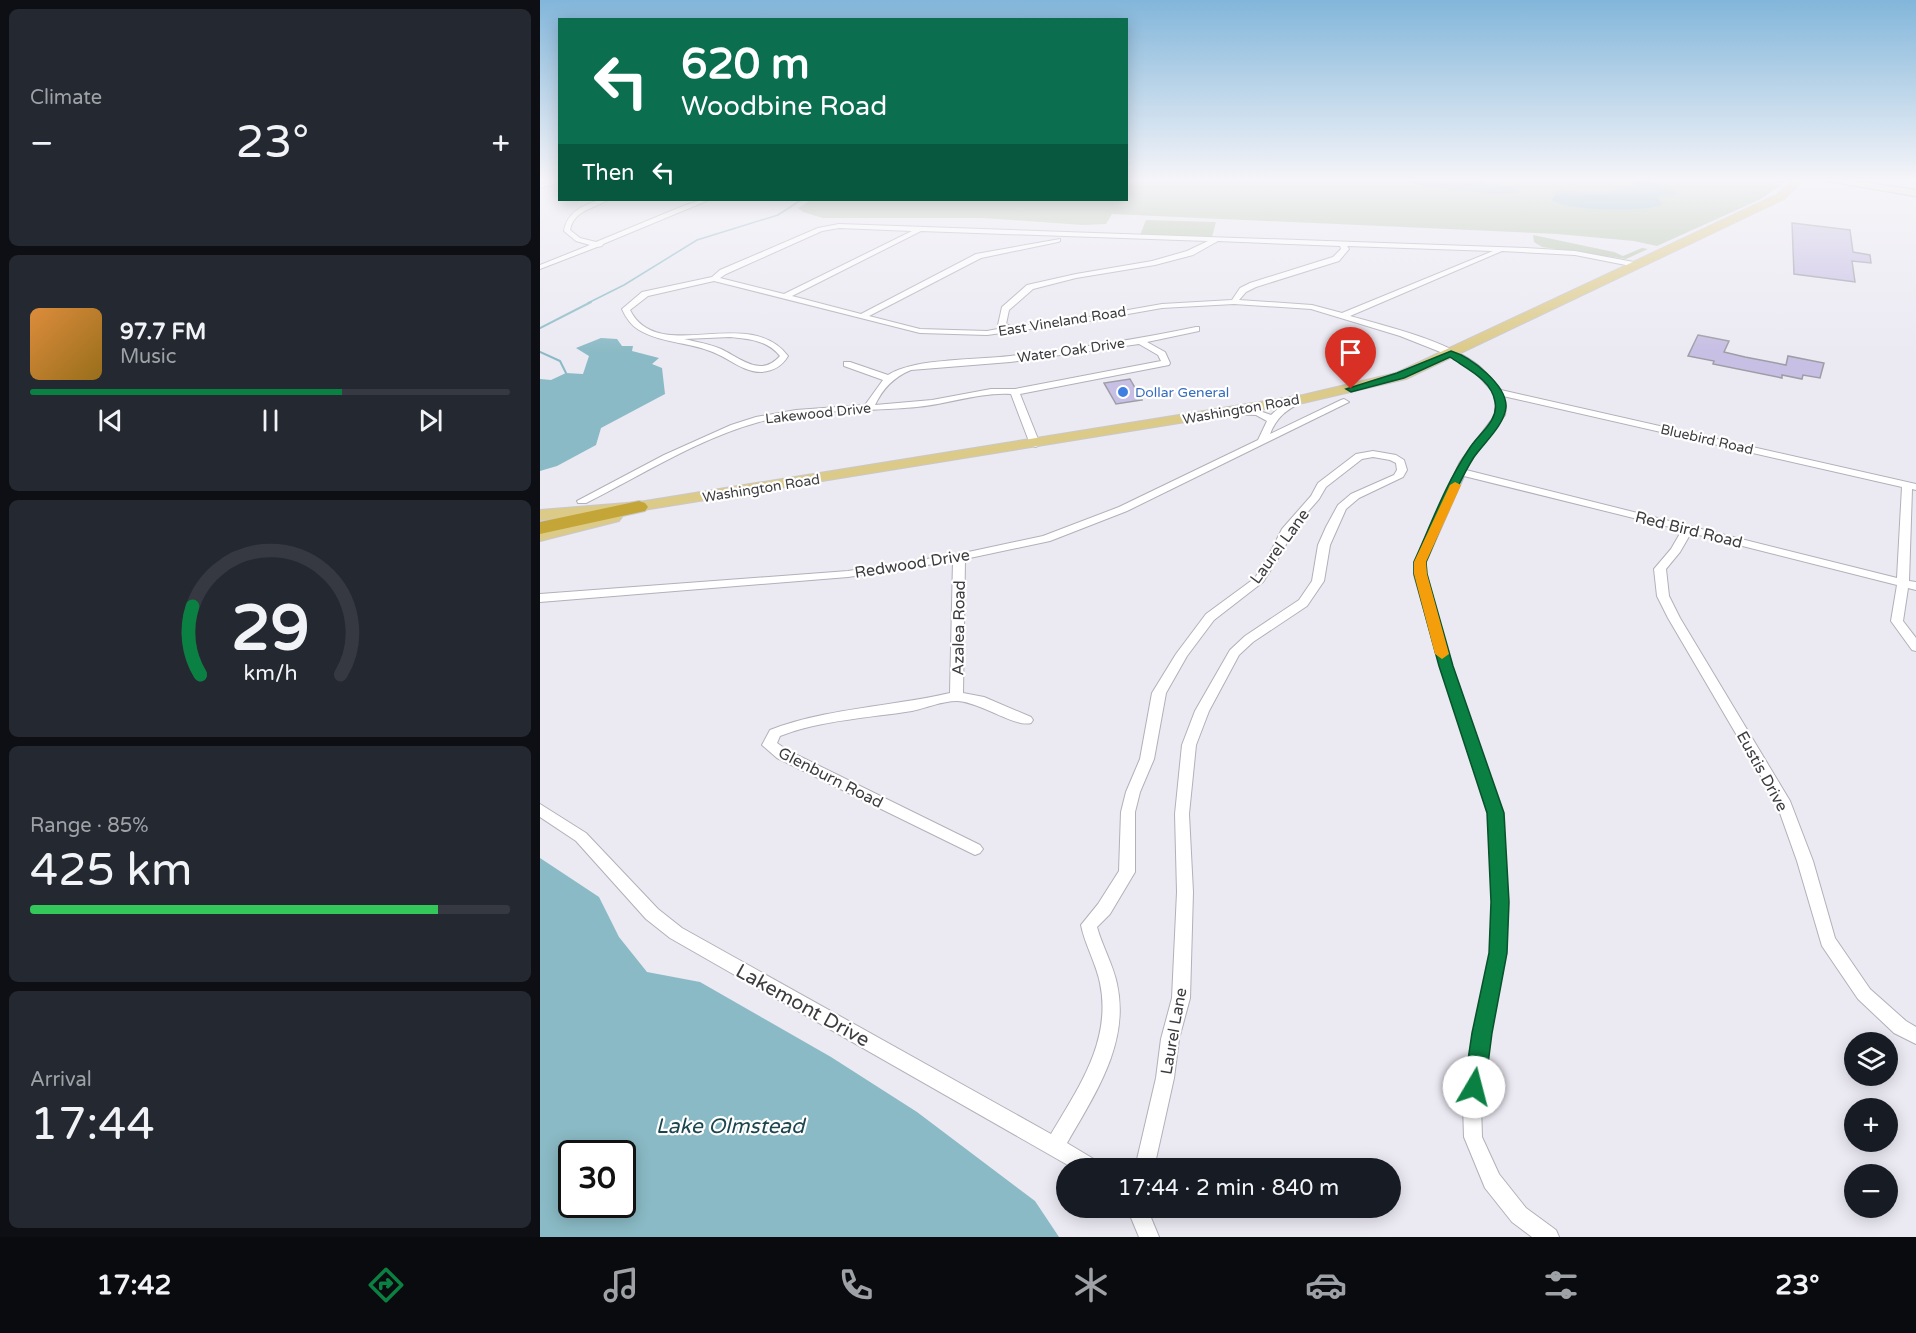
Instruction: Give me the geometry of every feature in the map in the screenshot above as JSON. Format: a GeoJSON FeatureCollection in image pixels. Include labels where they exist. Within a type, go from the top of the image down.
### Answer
{"type":"FeatureCollection","features":[{"type":"Feature","properties":{"kind":"highway"},"geometry":{"type":"LineString","coordinates":[[540,517],[639,507]]}},
{"type":"Feature","properties":{"kind":"highway"},"geometry":{"type":"LineString","coordinates":[[540,528],[639,507]]}},
{"type":"Feature","properties":{"kind":"main road","name":"Washington Road"},"geometry":{"type":"LineString","coordinates":[[540,536],[598,523],[639,507],[1303,399],[1401,376],[1696,237]]}},
{"type":"Feature","properties":{"kind":"street"},"geometry":{"type":"LineString","coordinates":[[574,237],[578,240],[600,244]]}},
{"type":"Feature","properties":{"kind":"street"},"geometry":{"type":"LineString","coordinates":[[540,267],[616,237]]}},
{"type":"Feature","properties":{"kind":"street"},"geometry":{"type":"LineString","coordinates":[[665,338],[711,334],[770,342],[782,351],[784,356],[780,363],[765,369],[755,369],[712,348],[665,338],[638,326],[628,317],[626,309],[645,294],[714,279],[723,272],[803,237]]}},
{"type":"Feature","properties":{"kind":"street"},"geometry":{"type":"LineString","coordinates":[[784,297],[905,237]]}},
{"type":"Feature","properties":{"kind":"street"},"geometry":{"type":"LineString","coordinates":[[862,316],[980,256],[1077,237]]}},
{"type":"Feature","properties":{"kind":"street"},"geometry":{"type":"LineString","coordinates":[[1132,237],[1575,253],[1636,265]]}},
{"type":"Feature","properties":{"kind":"street"},"geometry":{"type":"LineString","coordinates":[[1010,329],[1002,325],[1005,309],[1030,287],[1076,276],[1152,263],[1190,253],[1216,240]]}},
{"type":"Feature","properties":{"kind":"street"},"geometry":{"type":"LineString","coordinates":[[1234,302],[1243,290],[1253,285],[1336,259],[1345,249],[1343,244]]}},
{"type":"Feature","properties":{"kind":"street"},"geometry":{"type":"LineString","coordinates":[[1345,315],[1503,249]]}},
{"type":"Feature","properties":{"kind":"street","name":"East Vineland Road"},"geometry":{"type":"LineString","coordinates":[[714,279],[920,331],[940,333],[987,333],[1083,321],[1162,306],[1234,302],[1312,306],[1345,315],[1451,354],[1476,368],[1498,392]]}},
{"type":"Feature","properties":{"kind":"street"},"geometry":{"type":"LineString","coordinates":[[1140,341],[1196,329]]}},
{"type":"Feature","properties":{"kind":"street","name":"Water Oak Drive"},"geometry":{"type":"LineString","coordinates":[[887,378],[909,368],[1010,359],[1140,341],[1161,354],[1166,363],[1015,392]]}},
{"type":"Feature","properties":{"kind":"street"},"geometry":{"type":"LineString","coordinates":[[847,364],[887,378]]}},
{"type":"Feature","properties":{"kind":"street"},"geometry":{"type":"LineString","coordinates":[[869,407],[881,383],[887,378]]}},
{"type":"Feature","properties":{"kind":"street","name":"Lakewood Drive"},"geometry":{"type":"LineString","coordinates":[[582,501],[727,429],[758,420],[789,414],[939,402],[1002,391],[1015,392]]}},
{"type":"Feature","properties":{"kind":"street"},"geometry":{"type":"LineString","coordinates":[[1015,392],[1035,444]]}},
{"type":"Feature","properties":{"kind":"street"},"geometry":{"type":"LineString","coordinates":[[1498,392],[1501,405],[1500,415],[1472,451],[1420,562],[1420,574],[1446,666],[1495,813],[1500,902],[1498,953],[1482,1033],[1472,1105],[1473,1137],[1492,1181],[1519,1215],[1549,1237]]}},
{"type":"Feature","properties":{"kind":"street","name":"Bluebird Road"},"geometry":{"type":"LineString","coordinates":[[1498,392],[1912,486]]}},
{"type":"Feature","properties":{"kind":"street"},"geometry":{"type":"LineString","coordinates":[[1262,441],[1271,420],[1281,408],[1303,399]]}},
{"type":"Feature","properties":{"kind":"street","name":"Redwood Drive"},"geometry":{"type":"LineString","coordinates":[[540,598],[848,574],[959,557],[1046,539],[1123,509],[1344,402]]}},
{"type":"Feature","properties":{"kind":"street"},"geometry":{"type":"LineString","coordinates":[[1215,413],[1256,412],[1266,415],[1271,420]]}},
{"type":"Feature","properties":{"kind":"street","name":"Laurel Lane"},"geometry":{"type":"LineString","coordinates":[[1054,1146],[1096,1073],[1113,1025],[1113,1008],[1108,981],[1092,944],[1089,925],[1104,909],[1127,872],[1128,812],[1133,792],[1147,759],[1159,693],[1200,627],[1259,580],[1287,529],[1315,497],[1322,485],[1359,456],[1373,454],[1393,457],[1401,462],[1402,470],[1398,477],[1355,496],[1342,507],[1330,526],[1324,545],[1318,581],[1303,603],[1249,639],[1234,653],[1202,711],[1189,745],[1182,814],[1185,892],[1181,998],[1170,1039],[1165,1078],[1146,1158]]}},
{"type":"Feature","properties":{"kind":"street","name":"Red Bird Road"},"geometry":{"type":"LineString","coordinates":[[1462,472],[1916,586]]}},
{"type":"Feature","properties":{"kind":"street"},"geometry":{"type":"LineString","coordinates":[[1912,486],[1897,621],[1916,647]]}},
{"type":"Feature","properties":{"kind":"street","name":"Eustis Drive"},"geometry":{"type":"LineString","coordinates":[[1688,529],[1676,550],[1660,569],[1663,596],[1783,801],[1805,861],[1828,941],[1864,994],[1900,1027],[1916,1036]]}},
{"type":"Feature","properties":{"kind":"street","name":"Azalea Road"},"geometry":{"type":"LineString","coordinates":[[959,557],[956,696],[980,700],[1026,720]]}},
{"type":"Feature","properties":{"kind":"street","name":"Glenburn Road"},"geometry":{"type":"LineString","coordinates":[[956,696],[914,706],[801,723],[775,733],[769,745],[975,849]]}},
{"type":"Feature","properties":{"kind":"street","name":"Lakemont Drive"},"geometry":{"type":"LineString","coordinates":[[540,810],[582,837],[652,914],[676,933],[1074,1158]]}},
{"type":"Feature","properties":{"kind":"street"},"geometry":{"type":"LineString","coordinates":[[1141,1218],[1149,1237]]}},
{"type":"Feature","properties":{"kind":"green space"},"geometry":{"type":"Polygon","coordinates":[[[1533,237],[1541,237],[1614,252],[1623,256],[1642,248],[1648,249],[1626,259],[1542,247],[1534,242],[1533,237]]]}},
{"type":"Feature","properties":{"kind":"green space"},"geometry":{"type":"Polygon","coordinates":[[[1587,237],[1678,237],[1657,246],[1634,241],[1587,237]]]}},
{"type":"Feature","properties":{"kind":"water"},"geometry":{"type":"Polygon","coordinates":[[[601,338],[617,339],[622,346],[633,346],[632,351],[659,358],[652,364],[662,368],[665,394],[601,428],[596,445],[557,466],[540,471],[540,379],[551,380],[566,373],[583,374],[589,356],[576,348],[601,338]]]}},
{"type":"Feature","properties":{"kind":"water","name":"Lake Olmstead"},"geometry":{"type":"Polygon","coordinates":[[[540,858],[599,897],[619,937],[647,972],[700,982],[831,1057],[917,1112],[1035,1201],[1059,1237],[540,1237],[540,858]]]}},
{"type":"Feature","properties":{"kind":"building"},"geometry":{"type":"Polygon","coordinates":[[[1793,237],[1851,237],[1853,252],[1870,255],[1871,263],[1852,261],[1855,282],[1794,274],[1793,237]]]}},
{"type":"Feature","properties":{"kind":"building"},"geometry":{"type":"Polygon","coordinates":[[[1698,335],[1729,341],[1724,352],[1745,357],[1786,365],[1788,356],[1824,363],[1820,378],[1803,375],[1802,379],[1782,375],[1782,378],[1713,364],[1714,361],[1688,356],[1698,335]]]}},
{"type":"Feature","properties":{"kind":"building","name":"Dollar General"},"geometry":{"type":"Polygon","coordinates":[[[1130,379],[1142,400],[1116,404],[1104,383],[1130,379]]]}},
{"type":"Feature","properties":{"kind":"waterway"},"geometry":{"type":"LineString","coordinates":[[588,303],[624,285],[697,240],[708,237]]}},
{"type":"Feature","properties":{"kind":"waterway"},"geometry":{"type":"LineString","coordinates":[[540,328],[591,302]]}},
{"type":"Feature","properties":{"kind":"waterway"},"geometry":{"type":"LineString","coordinates":[[540,352],[560,361],[566,373]]}},
{"type":"Feature","properties":{"kind":"slow traffic"},"geometry":{"type":"LineString","coordinates":[[1442,654],[1420,574],[1420,562],[1455,485]]}},
{"type":"Feature","properties":{"kind":"place","name":"Dollar General"},"geometry":{"type":"Point","coordinates":[1123,392]}},
{"type":"Feature","properties":{"kind":"route"},"geometry":{"type":"LineString","coordinates":[[1351,389],[1401,376],[1451,354],[1476,368],[1485,377],[1498,392],[1501,405],[1500,415],[1465,462],[1420,562],[1420,574],[1446,666],[1495,813],[1500,902],[1498,953],[1474,1087]]}}]}
